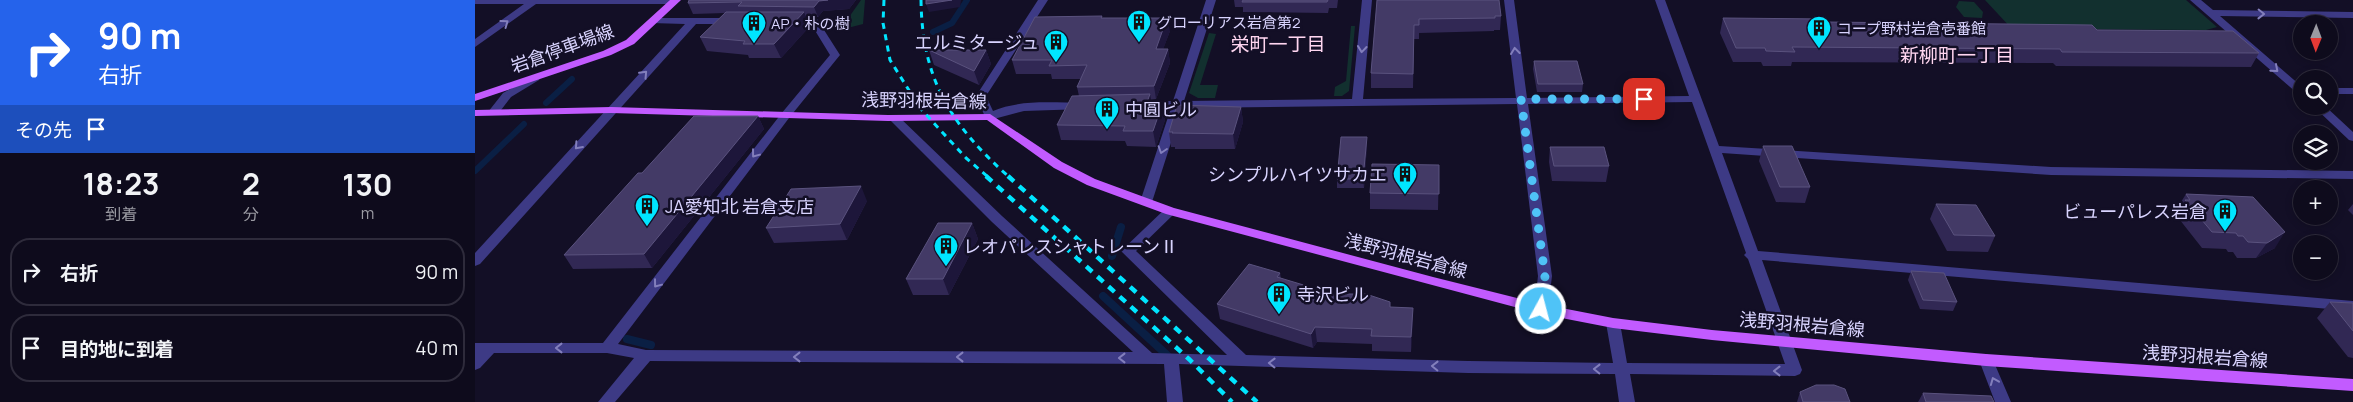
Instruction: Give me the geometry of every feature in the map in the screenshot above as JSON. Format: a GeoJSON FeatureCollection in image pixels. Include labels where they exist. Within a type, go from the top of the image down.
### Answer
{"type":"FeatureCollection","features":[{"type":"Feature","properties":{"kind":"main road","name":"岩倉停車場線"},"geometry":{"type":"LineString","coordinates":[[475,98],[607,53],[630,42],[675,1]]}},
{"type":"Feature","properties":{"kind":"main road","name":"浅野羽根岩倉線"},"geometry":{"type":"LineString","coordinates":[[475,113],[611,110],[785,116],[990,117],[1059,165],[1091,182],[1170,211],[1415,278],[1541,309],[1613,323],[1986,360],[2353,385]]}},
{"type":"Feature","properties":{"kind":"street"},"geometry":{"type":"LineString","coordinates":[[1043,0],[981,96],[990,117],[1002,110],[1018,108],[1098,106]]}},
{"type":"Feature","properties":{"kind":"street"},"geometry":{"type":"LineString","coordinates":[[1146,202],[1211,0]]}},
{"type":"Feature","properties":{"kind":"street"},"geometry":{"type":"LineString","coordinates":[[1357,101],[1367,0]]}},
{"type":"Feature","properties":{"kind":"street"},"geometry":{"type":"LineString","coordinates":[[1509,0],[1545,276],[1541,309]]}},
{"type":"Feature","properties":{"kind":"street"},"geometry":{"type":"LineString","coordinates":[[475,348],[607,348],[646,355],[1148,358],[1244,362],[1621,369],[1795,370],[1751,255],[1715,149],[1660,0]]}},
{"type":"Feature","properties":{"kind":"street"},"geometry":{"type":"LineString","coordinates":[[2195,0],[2293,84]]}},
{"type":"Feature","properties":{"kind":"street"},"geometry":{"type":"LineString","coordinates":[[475,1],[675,1]]}},
{"type":"Feature","properties":{"kind":"street"},"geometry":{"type":"LineString","coordinates":[[475,44],[534,1]]}},
{"type":"Feature","properties":{"kind":"street"},"geometry":{"type":"LineString","coordinates":[[2212,13],[2353,15]]}},
{"type":"Feature","properties":{"kind":"street"},"geometry":{"type":"LineString","coordinates":[[654,21],[740,21]]}},
{"type":"Feature","properties":{"kind":"street"},"geometry":{"type":"LineString","coordinates":[[475,261],[693,21]]}},
{"type":"Feature","properties":{"kind":"street"},"geometry":{"type":"LineString","coordinates":[[607,348],[785,116],[835,55],[814,21],[777,21]]}},
{"type":"Feature","properties":{"kind":"street"},"geometry":{"type":"LineString","coordinates":[[494,112],[507,95],[535,78]]}},
{"type":"Feature","properties":{"kind":"street"},"geometry":{"type":"LineString","coordinates":[[2338,91],[2353,91]]}},
{"type":"Feature","properties":{"kind":"street"},"geometry":{"type":"LineString","coordinates":[[1127,105],[1521,99],[1696,99]]}},
{"type":"Feature","properties":{"kind":"street"},"geometry":{"type":"LineString","coordinates":[[2328,115],[2353,138]]}},
{"type":"Feature","properties":{"kind":"street"},"geometry":{"type":"LineString","coordinates":[[894,118],[997,219],[1148,358]]}},
{"type":"Feature","properties":{"kind":"street"},"geometry":{"type":"LineString","coordinates":[[1715,149],[2051,171],[2353,175]]}},
{"type":"Feature","properties":{"kind":"street"},"geometry":{"type":"LineString","coordinates":[[1170,211],[1128,251],[1244,362]]}},
{"type":"Feature","properties":{"kind":"street"},"geometry":{"type":"LineString","coordinates":[[1751,255],[2353,306]]}},
{"type":"Feature","properties":{"kind":"street"},"geometry":{"type":"LineString","coordinates":[[1613,323],[1627,402]]}},
{"type":"Feature","properties":{"kind":"street"},"geometry":{"type":"LineString","coordinates":[[475,364],[490,348]]}},
{"type":"Feature","properties":{"kind":"street"},"geometry":{"type":"LineString","coordinates":[[606,402],[646,355]]}},
{"type":"Feature","properties":{"kind":"street"},"geometry":{"type":"LineString","coordinates":[[1171,360],[1175,402]]}},
{"type":"Feature","properties":{"kind":"street"},"geometry":{"type":"LineString","coordinates":[[1986,360],[2003,402]]}},
{"type":"Feature","properties":{"kind":"green space"},"geometry":{"type":"Polygon","coordinates":[[[861,0],[865,0],[863,24],[840,30],[861,0]]]}},
{"type":"Feature","properties":{"kind":"green space"},"geometry":{"type":"Polygon","coordinates":[[[1985,0],[2186,0],[2217,27],[2206,30],[2012,29],[1985,0]]]}},
{"type":"Feature","properties":{"kind":"green space"},"geometry":{"type":"Polygon","coordinates":[[[1959,1],[1974,2],[1983,12],[1982,18],[1964,17],[1956,7],[1959,1]]]}},
{"type":"Feature","properties":{"kind":"green space"},"geometry":{"type":"Polygon","coordinates":[[[1351,26],[1355,26],[1349,91],[1342,96],[1334,96],[1335,87],[1346,81],[1351,26]]]}},
{"type":"Feature","properties":{"kind":"green space"},"geometry":{"type":"Polygon","coordinates":[[[1209,33],[1216,34],[1200,85],[1218,85],[1215,98],[1198,98],[1189,93],[1209,33]]]}},
{"type":"Feature","properties":{"kind":"building"},"geometry":{"type":"Polygon","coordinates":[[[689,0],[828,0],[819,1],[814,7],[738,6],[742,2],[688,3],[689,0]]]}},
{"type":"Feature","properties":{"kind":"building"},"geometry":{"type":"Polygon","coordinates":[[[926,0],[952,0],[926,4],[926,0]]]}},
{"type":"Feature","properties":{"kind":"building"},"geometry":{"type":"Polygon","coordinates":[[[1243,0],[1328,0],[1327,2],[1242,2],[1243,0]]]}},
{"type":"Feature","properties":{"kind":"building"},"geometry":{"type":"Polygon","coordinates":[[[1377,0],[1499,0],[1501,16],[1495,16],[1495,18],[1419,19],[1419,25],[1414,25],[1413,74],[1371,73],[1377,0]]]}},
{"type":"Feature","properties":{"kind":"building"},"geometry":{"type":"Polygon","coordinates":[[[726,12],[804,12],[774,44],[743,44],[745,41],[700,37],[726,12]]]}},
{"type":"Feature","properties":{"kind":"building"},"geometry":{"type":"Polygon","coordinates":[[[1102,16],[1101,18],[1167,18],[1156,49],[1168,49],[1154,86],[1077,87],[1087,65],[1049,66],[1052,60],[1012,60],[1035,17],[1102,16]]]}},
{"type":"Feature","properties":{"kind":"building"},"geometry":{"type":"Polygon","coordinates":[[[1723,18],[1825,19],[1827,22],[2092,25],[2097,30],[2233,31],[2259,53],[2062,52],[2060,49],[1792,47],[1795,52],[1766,51],[1765,48],[1736,48],[1723,18]]]}},
{"type":"Feature","properties":{"kind":"building"},"geometry":{"type":"Polygon","coordinates":[[[929,50],[986,50],[974,71],[929,50]]]}},
{"type":"Feature","properties":{"kind":"building"},"geometry":{"type":"Polygon","coordinates":[[[1534,61],[1577,61],[1583,84],[1538,84],[1534,61]]]}},
{"type":"Feature","properties":{"kind":"building"},"geometry":{"type":"Polygon","coordinates":[[[1150,94],[1146,105],[1162,105],[1153,131],[1123,131],[1125,126],[1057,125],[1072,96],[1150,94]]]}},
{"type":"Feature","properties":{"kind":"building"},"geometry":{"type":"Polygon","coordinates":[[[1177,105],[1241,107],[1233,134],[1172,133],[1169,132],[1177,105]]]}},
{"type":"Feature","properties":{"kind":"building","name":"JA愛知北 岩倉支店"},"geometry":{"type":"Polygon","coordinates":[[[694,116],[758,116],[644,254],[564,255],[638,173],[642,173],[694,116]]]}},
{"type":"Feature","properties":{"kind":"building"},"geometry":{"type":"Polygon","coordinates":[[[1341,137],[1367,137],[1363,179],[1337,179],[1341,137]]]}},
{"type":"Feature","properties":{"kind":"building"},"geometry":{"type":"Polygon","coordinates":[[[1763,146],[1792,146],[1810,187],[1780,187],[1763,146]]]}},
{"type":"Feature","properties":{"kind":"building"},"geometry":{"type":"Polygon","coordinates":[[[1550,147],[1604,147],[1609,166],[1554,166],[1550,147]]]}},
{"type":"Feature","properties":{"kind":"building"},"geometry":{"type":"Polygon","coordinates":[[[1372,164],[1439,165],[1439,194],[1370,193],[1372,164]]]}},
{"type":"Feature","properties":{"kind":"building"},"geometry":{"type":"Polygon","coordinates":[[[861,186],[840,224],[766,228],[791,189],[861,186]]]}},
{"type":"Feature","properties":{"kind":"building"},"geometry":{"type":"Polygon","coordinates":[[[2186,194],[2253,197],[2285,232],[2267,243],[2248,242],[2243,236],[2238,236],[2236,233],[2212,232],[2185,200],[2190,200],[2186,194]]]}},
{"type":"Feature","properties":{"kind":"building"},"geometry":{"type":"Polygon","coordinates":[[[1936,204],[1976,205],[1995,236],[1954,235],[1936,204]]]}},
{"type":"Feature","properties":{"kind":"building"},"geometry":{"type":"Polygon","coordinates":[[[938,223],[972,223],[943,279],[906,279],[938,223]]]}},
{"type":"Feature","properties":{"kind":"building"},"geometry":{"type":"Polygon","coordinates":[[[1249,264],[1280,273],[1277,277],[1340,296],[1340,294],[1366,294],[1390,302],[1390,307],[1413,308],[1411,337],[1371,336],[1372,329],[1315,327],[1311,334],[1217,304],[1249,264]]]}},
{"type":"Feature","properties":{"kind":"building"},"geometry":{"type":"Polygon","coordinates":[[[1911,271],[1944,273],[1957,302],[1923,300],[1911,271]]]}},
{"type":"Feature","properties":{"kind":"building"},"geometry":{"type":"Polygon","coordinates":[[[2330,302],[2353,303],[2353,331],[2330,302]]]}},
{"type":"Feature","properties":{"kind":"building"},"geometry":{"type":"Polygon","coordinates":[[[1816,385],[1834,385],[1845,389],[1850,402],[1803,402],[1800,392],[1816,385]]]}},
{"type":"Feature","properties":{"kind":"building"},"geometry":{"type":"Polygon","coordinates":[[[1923,393],[1991,396],[1994,402],[1926,402],[1923,393]]]}},
{"type":"Feature","properties":{"kind":"waterway"},"geometry":{"type":"LineString","coordinates":[[933,32],[952,23],[967,0]]}},
{"type":"Feature","properties":{"kind":"waterway"},"geometry":{"type":"LineString","coordinates":[[546,103],[572,79]]}},
{"type":"Feature","properties":{"kind":"waterway"},"geometry":{"type":"LineString","coordinates":[[475,171],[524,124]]}},
{"type":"Feature","properties":{"kind":"waterway"},"geometry":{"type":"LineString","coordinates":[[1112,256],[1121,227]]}},
{"type":"Feature","properties":{"kind":"waterway"},"geometry":{"type":"LineString","coordinates":[[1103,296],[1167,355]]}},
{"type":"Feature","properties":{"kind":"waterway"},"geometry":{"type":"LineString","coordinates":[[627,339],[651,345]]}},
{"type":"Feature","properties":{"kind":"railway"},"geometry":{"type":"LineString","coordinates":[[884,0],[883,23],[890,60],[920,108],[966,158],[988,177]]}},
{"type":"Feature","properties":{"kind":"railway"},"geometry":{"type":"LineString","coordinates":[[921,0],[927,54],[934,77],[944,99],[971,139],[1009,177]]}},
{"type":"Feature","properties":{"kind":"railway"},"geometry":{"type":"LineString","coordinates":[[986,176],[1190,360],[1232,402]]}},
{"type":"Feature","properties":{"kind":"railway"},"geometry":{"type":"LineString","coordinates":[[1008,176],[1257,402]]}},
{"type":"Feature","properties":{"kind":"place","name":"グローリアス岩倉第2"},"geometry":{"type":"Point","coordinates":[1139,43]}},
{"type":"Feature","properties":{"kind":"place","name":"AP・朴の樹"},"geometry":{"type":"Point","coordinates":[754,44]}},
{"type":"Feature","properties":{"kind":"place","name":"コープ野村岩倉壱番館"},"geometry":{"type":"Point","coordinates":[1819,49]}},
{"type":"Feature","properties":{"kind":"place","name":"エルミタージュ"},"geometry":{"type":"Point","coordinates":[1056,63]}},
{"type":"Feature","properties":{"kind":"place","name":"中圓ビル"},"geometry":{"type":"Point","coordinates":[1107,130]}},
{"type":"Feature","properties":{"kind":"place","name":"シンプルハイツサカエ"},"geometry":{"type":"Point","coordinates":[1405,195]}},
{"type":"Feature","properties":{"kind":"place","name":"JA愛知北 岩倉支店"},"geometry":{"type":"Point","coordinates":[647,227]}},
{"type":"Feature","properties":{"kind":"place","name":"ビューパレス岩倉"},"geometry":{"type":"Point","coordinates":[2225,232]}},
{"type":"Feature","properties":{"kind":"place","name":"レオパレスシャトレーンⅡ"},"geometry":{"type":"Point","coordinates":[946,267]}},
{"type":"Feature","properties":{"kind":"place","name":"寺沢ビル"},"geometry":{"type":"Point","coordinates":[1279,315]}},
{"type":"Feature","properties":{"kind":"district","name":"栄町一丁目"},"geometry":{"type":"Point","coordinates":[1278,44]}},
{"type":"Feature","properties":{"kind":"district","name":"新柳町一丁目"},"geometry":{"type":"Point","coordinates":[1957,55]}},
{"type":"Feature","properties":{"kind":"route"},"geometry":{"type":"LineString","coordinates":[[1541,309],[1545,276],[1521,99],[1644,99]]}}]}
